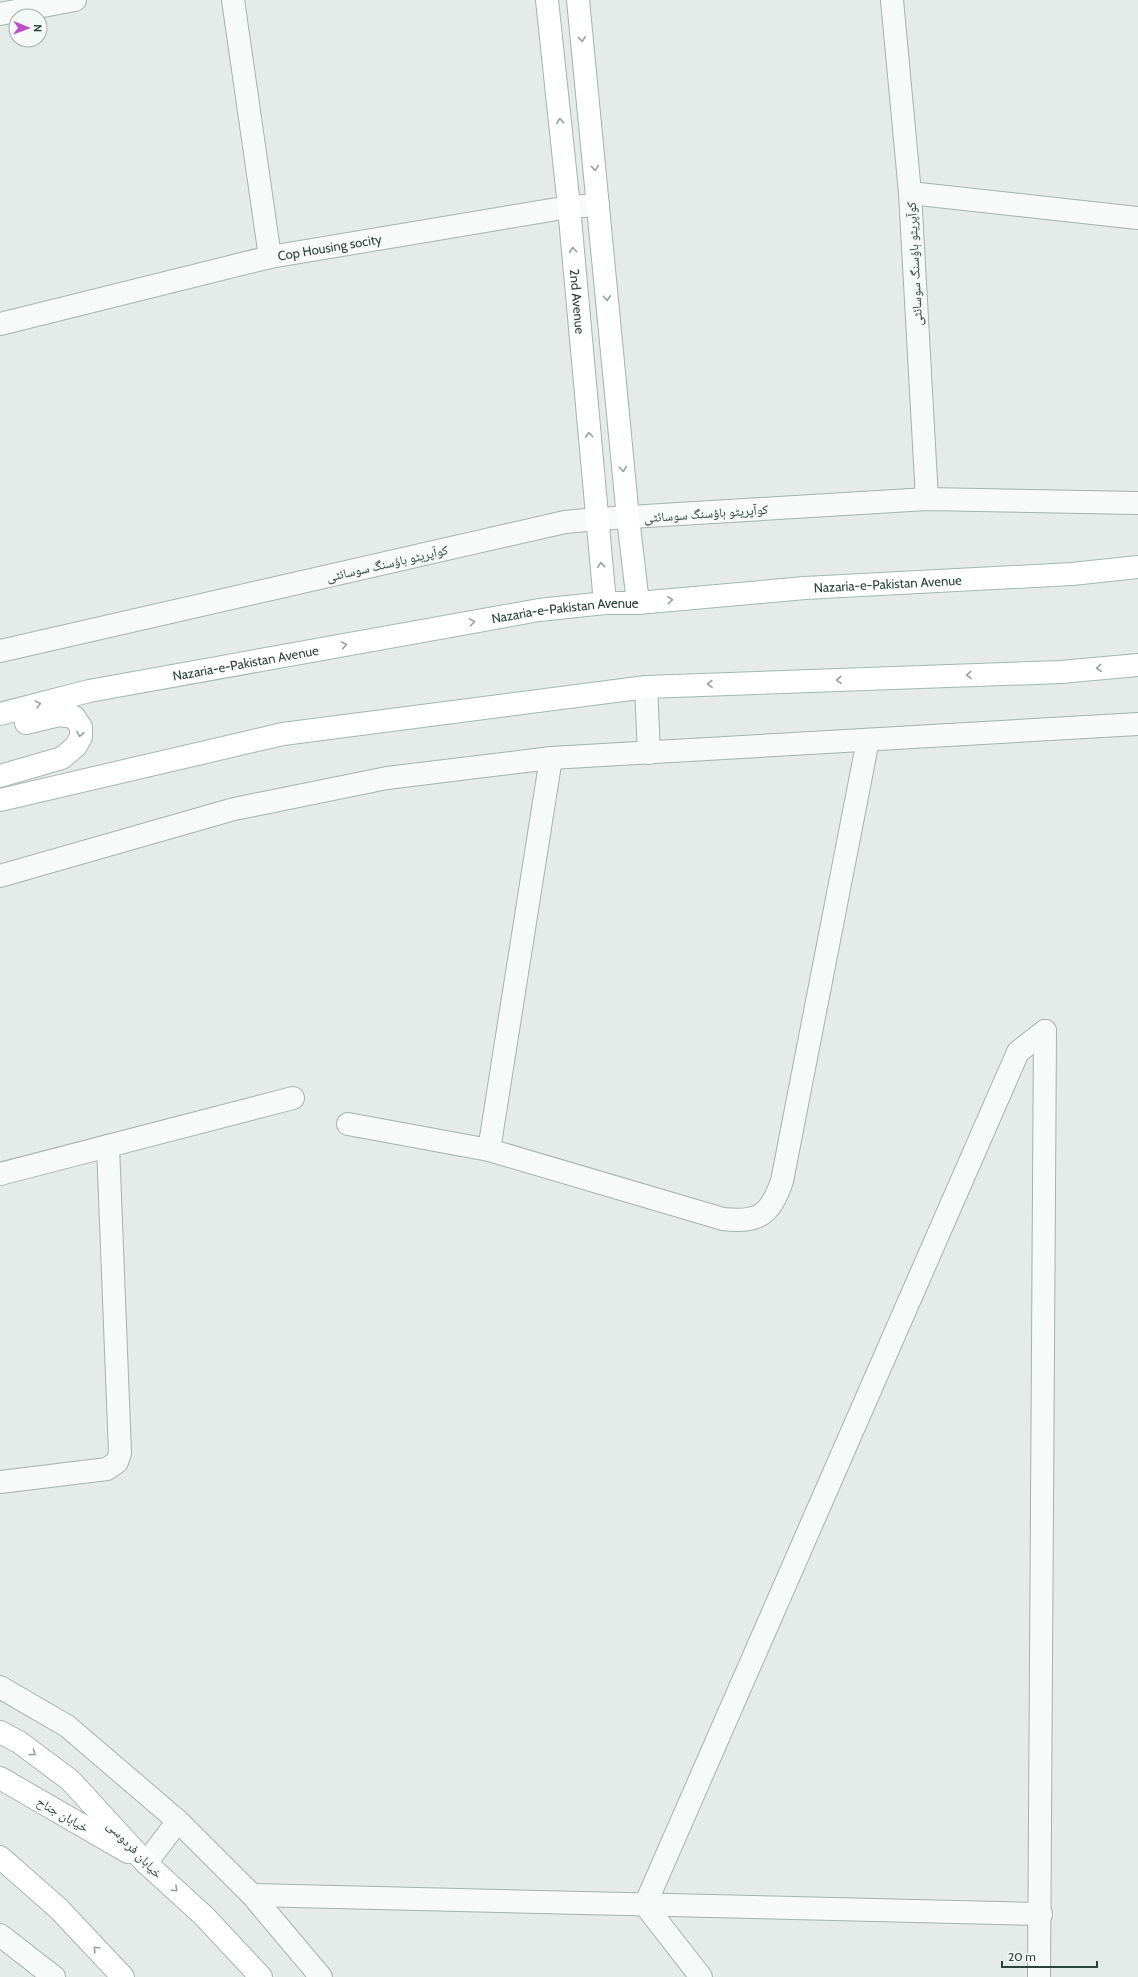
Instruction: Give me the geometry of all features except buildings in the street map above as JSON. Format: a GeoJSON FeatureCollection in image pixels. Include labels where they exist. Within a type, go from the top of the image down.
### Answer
{"type":"FeatureCollection","features":[{"type":"Feature","properties":{"kind":"main road","name":"2nd Avenue"},"geometry":{"type":"LineString","coordinates":[[547,0],[569,207],[605,604]]}},
{"type":"Feature","properties":{"kind":"main road"},"geometry":{"type":"LineString","coordinates":[[578,0],[628,518],[638,603]]}},
{"type":"Feature","properties":{"kind":"main road","name":"Nazaria-e-Pakistan Avenue"},"geometry":{"type":"LineString","coordinates":[[0,714],[89,691],[540,610],[805,588],[1064,574],[1138,567]]}},
{"type":"Feature","properties":{"kind":"main road"},"geometry":{"type":"LineString","coordinates":[[0,800],[283,734],[646,687],[1061,672],[1138,665]]}},
{"type":"Feature","properties":{"kind":"main road"},"geometry":{"type":"LineString","coordinates":[[0,729],[59,715],[74,717],[81,727],[81,737],[76,746],[62,758],[0,776]]}},
{"type":"Feature","properties":{"kind":"main road","name":"خیابان فردوسی"},"geometry":{"type":"LineString","coordinates":[[0,1732],[19,1742],[70,1780],[146,1863],[204,1916],[261,1977]]}},
{"type":"Feature","properties":{"kind":"main road","name":"خیابان جناح"},"geometry":{"type":"LineString","coordinates":[[0,1778],[146,1863]]}},
{"type":"Feature","properties":{"kind":"main road"},"geometry":{"type":"LineString","coordinates":[[0,1857],[59,1909],[123,1977]]}},
{"type":"Feature","properties":{"kind":"main road"},"geometry":{"type":"LineString","coordinates":[[0,1869],[21,1875]]}},
{"type":"Feature","properties":{"kind":"street"},"geometry":{"type":"LineString","coordinates":[[0,14],[75,0]]}},
{"type":"Feature","properties":{"kind":"street","name":"Cop Housing socity"},"geometry":{"type":"LineString","coordinates":[[232,0],[270,257],[569,207],[598,205]]}},
{"type":"Feature","properties":{"kind":"street","name":"کوآپریٹو ہاؤسنگ سوسائٹی"},"geometry":{"type":"LineString","coordinates":[[0,650],[565,522],[927,499],[910,194],[892,0]]}},
{"type":"Feature","properties":{"kind":"street"},"geometry":{"type":"LineString","coordinates":[[910,194],[1138,218]]}},
{"type":"Feature","properties":{"kind":"street"},"geometry":{"type":"LineString","coordinates":[[0,324],[270,257]]}},
{"type":"Feature","properties":{"kind":"street"},"geometry":{"type":"LineString","coordinates":[[927,499],[1138,503]]}},
{"type":"Feature","properties":{"kind":"street"},"geometry":{"type":"LineString","coordinates":[[646,687],[649,753]]}},
{"type":"Feature","properties":{"kind":"street"},"geometry":{"type":"LineString","coordinates":[[0,876],[234,809],[387,778],[550,758],[1138,724]]}},
{"type":"Feature","properties":{"kind":"street"},"geometry":{"type":"LineString","coordinates":[[348,1124],[489,1150],[722,1219],[744,1222],[761,1215],[775,1201],[782,1181],[868,740]]}},
{"type":"Feature","properties":{"kind":"street"},"geometry":{"type":"LineString","coordinates":[[489,1150],[550,758]]}},
{"type":"Feature","properties":{"kind":"street"},"geometry":{"type":"LineString","coordinates":[[646,1905],[1018,1052],[1046,1032],[1039,1977]]}},
{"type":"Feature","properties":{"kind":"street"},"geometry":{"type":"LineString","coordinates":[[0,1174],[293,1098]]}},
{"type":"Feature","properties":{"kind":"street"},"geometry":{"type":"LineString","coordinates":[[0,1482],[107,1469],[117,1462],[120,1453],[108,1146]]}},
{"type":"Feature","properties":{"kind":"street"},"geometry":{"type":"LineString","coordinates":[[0,1687],[67,1726],[178,1821],[252,1896],[321,1977]]}},
{"type":"Feature","properties":{"kind":"street"},"geometry":{"type":"LineString","coordinates":[[146,1863],[178,1821]]}},
{"type":"Feature","properties":{"kind":"street"},"geometry":{"type":"LineString","coordinates":[[252,1896],[1040,1914]]}},
{"type":"Feature","properties":{"kind":"street"},"geometry":{"type":"LineString","coordinates":[[646,1905],[701,1977]]}},
{"type":"Feature","properties":{"kind":"street"},"geometry":{"type":"LineString","coordinates":[[0,1935],[54,1977]]}}]}
